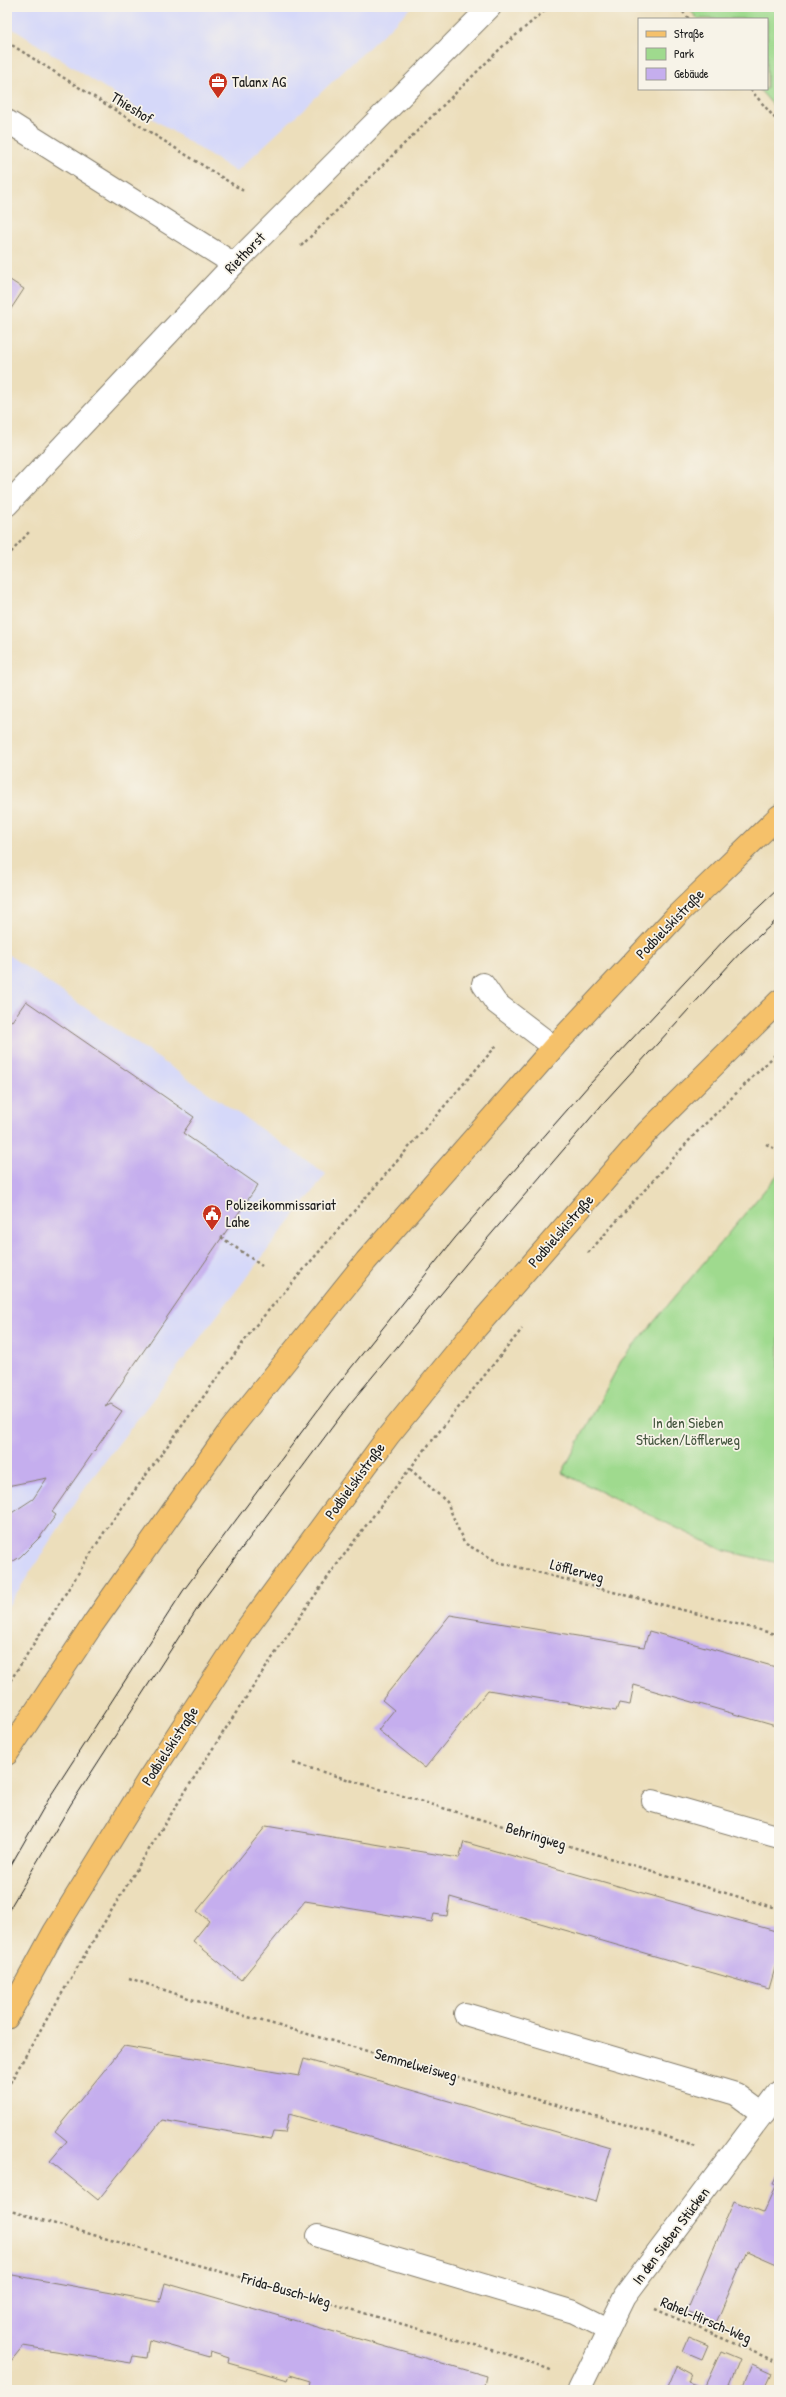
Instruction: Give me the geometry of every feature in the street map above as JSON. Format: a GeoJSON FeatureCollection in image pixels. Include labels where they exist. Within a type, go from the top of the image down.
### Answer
{"type":"FeatureCollection","features":[{"type":"Feature","properties":{"kind":"main road","name":"Podbielskistraße"},"geometry":{"type":"LineString","coordinates":[[7,1754],[94,1624],[227,1434],[366,1261],[554,1048],[678,914],[779,816]]}},
{"type":"Feature","properties":{"kind":"main road","name":"Podbielskistraße"},"geometry":{"type":"LineString","coordinates":[[7,2018],[54,1932],[246,1628],[389,1435],[476,1328],[648,1131],[779,1001]]}},
{"type":"Feature","properties":{"kind":"street","name":"Riethorst"},"geometry":{"type":"LineString","coordinates":[[7,505],[234,264],[490,7]]}},
{"type":"Feature","properties":{"kind":"street"},"geometry":{"type":"LineString","coordinates":[[7,121],[234,264]]}},
{"type":"Feature","properties":{"kind":"street"},"geometry":{"type":"LineString","coordinates":[[483,984],[496,1003],[554,1048]]}},
{"type":"Feature","properties":{"kind":"street"},"geometry":{"type":"LineString","coordinates":[[653,1801],[779,1837]]}},
{"type":"Feature","properties":{"kind":"street"},"geometry":{"type":"LineString","coordinates":[[465,2014],[736,2094],[763,2114]]}},
{"type":"Feature","properties":{"kind":"street","name":"In den Sieben Stücken"},"geometry":{"type":"LineString","coordinates":[[579,2390],[625,2296],[779,2092]]}},
{"type":"Feature","properties":{"kind":"street"},"geometry":{"type":"LineString","coordinates":[[318,2236],[574,2312],[608,2329]]}},
{"type":"Feature","properties":{"kind":"path"},"geometry":{"type":"LineString","coordinates":[[299,248],[502,47],[549,7]]}},
{"type":"Feature","properties":{"kind":"path"},"geometry":{"type":"LineString","coordinates":[[678,7],[688,18]]}},
{"type":"Feature","properties":{"kind":"path","name":"Thieshof"},"geometry":{"type":"LineString","coordinates":[[7,42],[245,192]]}},
{"type":"Feature","properties":{"kind":"path"},"geometry":{"type":"LineString","coordinates":[[751,90],[779,123]]}},
{"type":"Feature","properties":{"kind":"path"},"geometry":{"type":"LineString","coordinates":[[7,557],[31,529]]}},
{"type":"Feature","properties":{"kind":"path"},"geometry":{"type":"LineString","coordinates":[[7,1686],[105,1531],[256,1325],[499,1042],[512,1015]]}},
{"type":"Feature","properties":{"kind":"path"},"geometry":{"type":"LineString","coordinates":[[585,1256],[694,1134],[779,1051]]}},
{"type":"Feature","properties":{"kind":"path"},"geometry":{"type":"LineString","coordinates":[[766,1144],[779,1151]]}},
{"type":"Feature","properties":{"kind":"path"},"geometry":{"type":"LineString","coordinates":[[221,1237],[262,1266]]}},
{"type":"Feature","properties":{"kind":"path"},"geometry":{"type":"LineString","coordinates":[[7,2088],[79,1963],[208,1758],[303,1613],[410,1469],[523,1327]]}},
{"type":"Feature","properties":{"kind":"path","name":"Löfflerweg"},"geometry":{"type":"LineString","coordinates":[[410,1469],[447,1502],[464,1543],[498,1562],[779,1635]]}},
{"type":"Feature","properties":{"kind":"path","name":"Behringweg"},"geometry":{"type":"LineString","coordinates":[[293,1763],[779,1909]]}},
{"type":"Feature","properties":{"kind":"path","name":"Semmelweisweg"},"geometry":{"type":"LineString","coordinates":[[129,1978],[227,2011],[665,2136],[698,2148]]}},
{"type":"Feature","properties":{"kind":"path","name":"Frida-Busch-Weg"},"geometry":{"type":"LineString","coordinates":[[7,2210],[520,2358],[556,2371]]}},
{"type":"Feature","properties":{"kind":"path","name":"Rahel-Hirsch-Weg"},"geometry":{"type":"LineString","coordinates":[[625,2296],[779,2363]]}},
{"type":"Feature","properties":{"kind":"shaded area","name":"Talanx AG"},"geometry":{"type":"Polygon","coordinates":[[[7,7],[412,7],[236,172],[7,25],[7,7]]]}},
{"type":"Feature","properties":{"kind":"shaded area"},"geometry":{"type":"Polygon","coordinates":[[[7,954],[326,1174],[86,1486],[7,1608],[7,954]]]}},
{"type":"Feature","properties":{"kind":"green space"},"geometry":{"type":"Polygon","coordinates":[[[687,7],[779,7],[779,112],[760,90],[768,90],[768,18],[697,18],[687,7]]]}},
{"type":"Feature","properties":{"kind":"green space","name":"In den Sieben Stücken/Löfflerweg"},"geometry":{"type":"Polygon","coordinates":[[[779,1173],[779,1563],[725,1551],[562,1473],[621,1361],[779,1173]]]}},
{"type":"Feature","properties":{"kind":"building"},"geometry":{"type":"Polygon","coordinates":[[[7,278],[24,289],[7,315],[7,278]]]}},
{"type":"Feature","properties":{"kind":"building"},"geometry":{"type":"Polygon","coordinates":[[[26,1001],[194,1117],[183,1133],[258,1185],[105,1407],[111,1404],[122,1411],[52,1512],[56,1515],[40,1537],[20,1557],[7,1565],[7,1516],[33,1499],[47,1478],[7,1486],[7,1018],[12,1021],[26,1001]]]}},
{"type":"Feature","properties":{"kind":"building"},"geometry":{"type":"Polygon","coordinates":[[[450,1615],[644,1647],[649,1631],[779,1668],[779,1727],[634,1685],[630,1705],[619,1703],[616,1711],[488,1690],[425,1768],[378,1730],[394,1710],[382,1700],[450,1615]]]}},
{"type":"Feature","properties":{"kind":"building"},"geometry":{"type":"Polygon","coordinates":[[[266,1826],[459,1858],[464,1842],[779,1932],[779,1954],[769,1989],[450,1897],[447,1916],[434,1914],[432,1922],[305,1901],[241,1980],[193,1941],[209,1921],[197,1911],[266,1826]]]}},
{"type":"Feature","properties":{"kind":"building"},"geometry":{"type":"Polygon","coordinates":[[[124,2046],[299,2076],[304,2059],[611,2148],[596,2202],[289,2114],[285,2133],[273,2132],[271,2139],[162,2120],[98,2200],[50,2161],[67,2141],[55,2131],[124,2046]]]}},
{"type":"Feature","properties":{"kind":"building"},"geometry":{"type":"Polygon","coordinates":[[[779,2171],[779,2265],[747,2251],[716,2323],[687,2311],[734,2201],[763,2213],[776,2185],[773,2184],[779,2171]]]}},
{"type":"Feature","properties":{"kind":"building"},"geometry":{"type":"Polygon","coordinates":[[[7,2274],[160,2302],[165,2283],[487,2376],[484,2390],[323,2390],[309,2386],[310,2381],[290,2375],[288,2380],[228,2363],[229,2358],[210,2352],[209,2357],[149,2340],[146,2358],[133,2356],[131,2363],[23,2346],[7,2366],[7,2274]]]}},
{"type":"Feature","properties":{"kind":"building"},"geometry":{"type":"Polygon","coordinates":[[[689,2337],[708,2345],[702,2359],[683,2351],[689,2337]]]}},
{"type":"Feature","properties":{"kind":"building"},"geometry":{"type":"Polygon","coordinates":[[[721,2351],[740,2359],[727,2390],[666,2390],[676,2366],[691,2374],[688,2382],[704,2388],[721,2351]]]}},
{"type":"Feature","properties":{"kind":"building"},"geometry":{"type":"Polygon","coordinates":[[[752,2364],[772,2373],[764,2390],[741,2390],[752,2364]]]}},
{"type":"Feature","properties":{"kind":"tram line"},"geometry":{"type":"LineString","coordinates":[[7,1872],[51,1795],[183,1591],[330,1394],[455,1238],[589,1085],[726,938],[779,888]]}},
{"type":"Feature","properties":{"kind":"tram line"},"geometry":{"type":"LineString","coordinates":[[7,1913],[71,1804],[201,1603],[348,1406],[475,1253],[606,1100],[741,952],[779,918]]}},
{"type":"Feature","properties":{"kind":"place","name":"Talanx AG"},"geometry":{"type":"Point","coordinates":[218,99]}},
{"type":"Feature","properties":{"kind":"place","name":"Polizeikommissariat Lahe"},"geometry":{"type":"Point","coordinates":[212,1231]}}]}
